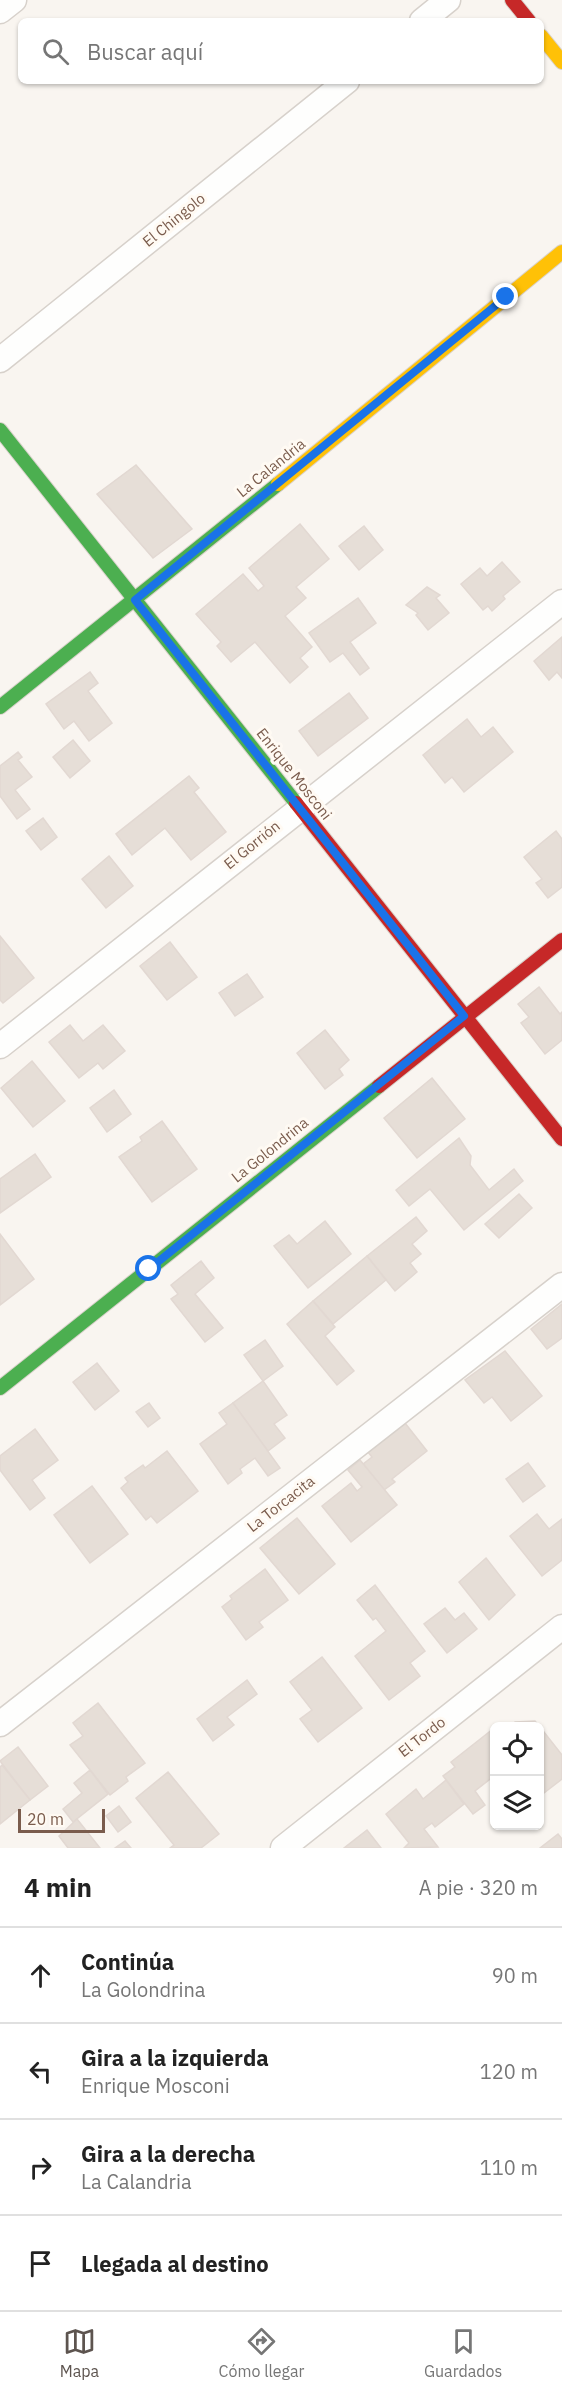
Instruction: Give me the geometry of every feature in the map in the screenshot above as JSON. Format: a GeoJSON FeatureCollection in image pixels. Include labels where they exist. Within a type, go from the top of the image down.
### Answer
{"type":"FeatureCollection","features":[{"type":"Feature","properties":{"kind":"street"},"geometry":{"type":"LineString","coordinates":[[0,11],[14,0]]}},
{"type":"Feature","properties":{"kind":"street"},"geometry":{"type":"LineString","coordinates":[[426,18],[448,0]]}},
{"type":"Feature","properties":{"kind":"street"},"geometry":{"type":"LineString","coordinates":[[512,0],[527,18]]}},
{"type":"Feature","properties":{"kind":"street"},"geometry":{"type":"LineString","coordinates":[[544,40],[562,62]]}},
{"type":"Feature","properties":{"kind":"street","name":"El Chingolo"},"geometry":{"type":"LineString","coordinates":[[0,360],[343,84]]}},
{"type":"Feature","properties":{"kind":"street","name":"La Calandria"},"geometry":{"type":"LineString","coordinates":[[0,707],[562,252]]}},
{"type":"Feature","properties":{"kind":"street","name":"Enrique Mosconi"},"geometry":{"type":"LineString","coordinates":[[0,430],[562,1139]]}},
{"type":"Feature","properties":{"kind":"street","name":"El Gorrión"},"geometry":{"type":"LineString","coordinates":[[0,1046],[299,807],[562,602]]}},
{"type":"Feature","properties":{"kind":"street","name":"La Golondrina"},"geometry":{"type":"LineString","coordinates":[[0,1388],[562,940]]}},
{"type":"Feature","properties":{"kind":"street","name":"La Torcacita"},"geometry":{"type":"LineString","coordinates":[[0,1725],[562,1284]]}},
{"type":"Feature","properties":{"kind":"street","name":"El Tordo"},"geometry":{"type":"LineString","coordinates":[[283,1848],[562,1627]]}},
{"type":"Feature","properties":{"kind":"building"},"geometry":{"type":"Polygon","coordinates":[[[136,465],[192,529],[153,558],[97,494],[136,465]]]}},
{"type":"Feature","properties":{"kind":"building"},"geometry":{"type":"Polygon","coordinates":[[[300,524],[329,559],[296,587],[306,598],[285,616],[312,647],[300,658],[308,667],[290,683],[255,642],[231,662],[217,646],[221,642],[196,614],[243,574],[258,591],[264,586],[249,568],[300,524]]]}},
{"type":"Feature","properties":{"kind":"building"},"geometry":{"type":"Polygon","coordinates":[[[364,526],[383,550],[359,570],[339,546],[364,526]]]}},
{"type":"Feature","properties":{"kind":"building"},"geometry":{"type":"Polygon","coordinates":[[[502,562],[520,582],[503,596],[505,599],[492,611],[488,606],[483,610],[461,584],[480,568],[487,576],[502,562]]]}},
{"type":"Feature","properties":{"kind":"building"},"geometry":{"type":"Polygon","coordinates":[[[427,587],[440,595],[436,598],[449,613],[428,630],[416,615],[418,613],[406,605],[427,587]]]}},
{"type":"Feature","properties":{"kind":"building"},"geometry":{"type":"Polygon","coordinates":[[[358,598],[376,623],[350,642],[369,668],[360,675],[343,653],[330,662],[309,633],[358,598]]]}},
{"type":"Feature","properties":{"kind":"building"},"geometry":{"type":"Polygon","coordinates":[[[562,637],[562,678],[557,672],[549,680],[534,661],[562,637]]]}},
{"type":"Feature","properties":{"kind":"building"},"geometry":{"type":"Polygon","coordinates":[[[90,672],[98,683],[88,691],[112,723],[89,741],[74,721],[64,729],[46,704],[90,672]]]}},
{"type":"Feature","properties":{"kind":"building"},"geometry":{"type":"Polygon","coordinates":[[[349,693],[368,718],[318,756],[299,731],[349,693]]]}},
{"type":"Feature","properties":{"kind":"building"},"geometry":{"type":"Polygon","coordinates":[[[467,719],[481,737],[493,727],[513,752],[464,792],[452,777],[445,783],[423,755],[467,719]]]}},
{"type":"Feature","properties":{"kind":"building"},"geometry":{"type":"Polygon","coordinates":[[[73,740],[90,761],[70,778],[53,757],[73,740]]]}},
{"type":"Feature","properties":{"kind":"building"},"geometry":{"type":"Polygon","coordinates":[[[18,752],[22,757],[18,760],[32,777],[15,790],[30,809],[17,819],[0,796],[0,766],[18,752]]]}},
{"type":"Feature","properties":{"kind":"building"},"geometry":{"type":"Polygon","coordinates":[[[189,776],[199,788],[194,792],[226,832],[191,860],[165,828],[132,855],[116,834],[189,776]]]}},
{"type":"Feature","properties":{"kind":"building"},"geometry":{"type":"Polygon","coordinates":[[[43,818],[57,837],[41,850],[26,831],[43,818]]]}},
{"type":"Feature","properties":{"kind":"building"},"geometry":{"type":"Polygon","coordinates":[[[556,831],[562,839],[562,887],[548,898],[536,883],[542,879],[524,857],[556,831]]]}},
{"type":"Feature","properties":{"kind":"building"},"geometry":{"type":"Polygon","coordinates":[[[109,856],[133,886],[106,908],[82,879],[109,856]]]}},
{"type":"Feature","properties":{"kind":"building"},"geometry":{"type":"Polygon","coordinates":[[[0,936],[34,978],[3,1003],[0,1000],[0,936]]]}},
{"type":"Feature","properties":{"kind":"building"},"geometry":{"type":"Polygon","coordinates":[[[170,942],[197,977],[167,1000],[140,966],[170,942]]]}},
{"type":"Feature","properties":{"kind":"building"},"geometry":{"type":"Polygon","coordinates":[[[247,974],[263,997],[235,1016],[219,993],[247,974]]]}},
{"type":"Feature","properties":{"kind":"building"},"geometry":{"type":"Polygon","coordinates":[[[539,987],[560,1014],[562,1012],[562,1040],[545,1054],[521,1023],[529,1017],[518,1004],[539,987]]]}},
{"type":"Feature","properties":{"kind":"building"},"geometry":{"type":"Polygon","coordinates":[[[70,1025],[83,1041],[103,1025],[125,1051],[103,1069],[98,1063],[79,1078],[49,1042],[70,1025]]]}},
{"type":"Feature","properties":{"kind":"building"},"geometry":{"type":"Polygon","coordinates":[[[325,1030],[349,1060],[339,1069],[343,1075],[325,1089],[297,1053],[325,1030]]]}},
{"type":"Feature","properties":{"kind":"building"},"geometry":{"type":"Polygon","coordinates":[[[32,1061],[65,1101],[33,1127],[1,1088],[32,1061]]]}},
{"type":"Feature","properties":{"kind":"building"},"geometry":{"type":"Polygon","coordinates":[[[432,1078],[465,1119],[417,1158],[384,1118],[432,1078]]]}},
{"type":"Feature","properties":{"kind":"building"},"geometry":{"type":"Polygon","coordinates":[[[114,1090],[131,1114],[107,1132],[90,1108],[114,1090]]]}},
{"type":"Feature","properties":{"kind":"building"},"geometry":{"type":"Polygon","coordinates":[[[162,1121],[197,1169],[152,1202],[119,1157],[142,1141],[140,1137],[162,1121]]]}},
{"type":"Feature","properties":{"kind":"building"},"geometry":{"type":"Polygon","coordinates":[[[459,1138],[471,1156],[470,1165],[489,1190],[514,1169],[523,1181],[464,1230],[430,1189],[409,1206],[396,1190],[459,1138]]]}},
{"type":"Feature","properties":{"kind":"building"},"geometry":{"type":"Polygon","coordinates":[[[35,1154],[51,1177],[0,1213],[0,1179],[35,1154]]]}},
{"type":"Feature","properties":{"kind":"building"},"geometry":{"type":"Polygon","coordinates":[[[519,1194],[532,1208],[499,1238],[485,1224],[519,1194]]]}},
{"type":"Feature","properties":{"kind":"building"},"geometry":{"type":"Polygon","coordinates":[[[416,1217],[427,1231],[412,1244],[421,1254],[410,1263],[417,1272],[395,1291],[367,1256],[416,1217]]]}},
{"type":"Feature","properties":{"kind":"building"},"geometry":{"type":"Polygon","coordinates":[[[325,1221],[351,1254],[308,1288],[274,1246],[289,1235],[297,1244],[325,1221]]]}},
{"type":"Feature","properties":{"kind":"building"},"geometry":{"type":"Polygon","coordinates":[[[0,1234],[34,1279],[0,1305],[0,1234]]]}},
{"type":"Feature","properties":{"kind":"building"},"geometry":{"type":"Polygon","coordinates":[[[367,1256],[386,1280],[333,1324],[313,1301],[367,1256]]]}},
{"type":"Feature","properties":{"kind":"building"},"geometry":{"type":"Polygon","coordinates":[[[201,1261],[214,1278],[195,1294],[223,1328],[205,1342],[171,1299],[178,1294],[171,1285],[201,1261]]]}},
{"type":"Feature","properties":{"kind":"building"},"geometry":{"type":"Polygon","coordinates":[[[313,1301],[335,1327],[325,1336],[354,1371],[337,1385],[287,1324],[313,1301]]]}},
{"type":"Feature","properties":{"kind":"building"},"geometry":{"type":"Polygon","coordinates":[[[562,1304],[562,1338],[547,1349],[531,1329],[562,1304]]]}},
{"type":"Feature","properties":{"kind":"building"},"geometry":{"type":"Polygon","coordinates":[[[265,1340],[283,1366],[263,1381],[244,1355],[265,1340]]]}},
{"type":"Feature","properties":{"kind":"building"},"geometry":{"type":"Polygon","coordinates":[[[505,1351],[542,1396],[511,1421],[492,1397],[484,1403],[465,1380],[505,1351]]]}},
{"type":"Feature","properties":{"kind":"building"},"geometry":{"type":"Polygon","coordinates":[[[97,1363],[119,1391],[95,1410],[73,1382],[97,1363]]]}},
{"type":"Feature","properties":{"kind":"building"},"geometry":{"type":"Polygon","coordinates":[[[263,1381],[287,1415],[274,1424],[285,1438],[268,1451],[233,1403],[263,1381]]]}},
{"type":"Feature","properties":{"kind":"building"},"geometry":{"type":"Polygon","coordinates":[[[149,1403],[160,1418],[148,1427],[136,1412],[149,1403]]]}},
{"type":"Feature","properties":{"kind":"building"},"geometry":{"type":"Polygon","coordinates":[[[233,1403],[280,1468],[268,1476],[255,1458],[240,1469],[242,1473],[228,1484],[200,1444],[227,1424],[219,1413],[233,1403]]]}},
{"type":"Feature","properties":{"kind":"building"},"geometry":{"type":"Polygon","coordinates":[[[405,1423],[427,1451],[392,1479],[395,1482],[384,1490],[363,1464],[372,1457],[368,1452],[405,1423]]]}},
{"type":"Feature","properties":{"kind":"building"},"geometry":{"type":"Polygon","coordinates":[[[35,1429],[58,1460],[32,1480],[45,1498],[30,1510],[0,1470],[0,1456],[35,1429]]]}},
{"type":"Feature","properties":{"kind":"building"},"geometry":{"type":"Polygon","coordinates":[[[167,1451],[198,1491],[157,1523],[151,1516],[146,1520],[121,1488],[128,1482],[125,1478],[143,1465],[145,1468],[167,1451]]]}},
{"type":"Feature","properties":{"kind":"building"},"geometry":{"type":"Polygon","coordinates":[[[360,1460],[397,1505],[351,1542],[322,1506],[351,1483],[357,1491],[362,1487],[348,1470],[360,1460]]]}},
{"type":"Feature","properties":{"kind":"building"},"geometry":{"type":"Polygon","coordinates":[[[528,1463],[545,1486],[523,1502],[506,1479],[528,1463]]]}},
{"type":"Feature","properties":{"kind":"building"},"geometry":{"type":"Polygon","coordinates":[[[92,1486],[128,1534],[90,1563],[54,1515],[92,1486]]]}},
{"type":"Feature","properties":{"kind":"building"},"geometry":{"type":"Polygon","coordinates":[[[537,1514],[549,1529],[562,1519],[562,1560],[542,1576],[510,1536],[537,1514]]]}},
{"type":"Feature","properties":{"kind":"building"},"geometry":{"type":"Polygon","coordinates":[[[297,1518],[335,1564],[299,1594],[260,1548],[297,1518]]]}},
{"type":"Feature","properties":{"kind":"building"},"geometry":{"type":"Polygon","coordinates":[[[486,1558],[515,1595],[489,1620],[459,1582],[486,1558]]]}},
{"type":"Feature","properties":{"kind":"building"},"geometry":{"type":"Polygon","coordinates":[[[265,1569],[288,1600],[259,1622],[263,1627],[246,1640],[222,1607],[232,1599],[230,1596],[265,1569]]]}},
{"type":"Feature","properties":{"kind":"building"},"geometry":{"type":"Polygon","coordinates":[[[375,1585],[425,1651],[410,1663],[420,1676],[389,1700],[355,1656],[386,1631],[376,1618],[373,1620],[357,1600],[375,1585]]]}},
{"type":"Feature","properties":{"kind":"building"},"geometry":{"type":"Polygon","coordinates":[[[445,1608],[455,1620],[464,1613],[477,1629],[447,1653],[424,1624],[445,1608]]]}},
{"type":"Feature","properties":{"kind":"building"},"geometry":{"type":"Polygon","coordinates":[[[322,1657],[362,1708],[318,1742],[300,1719],[312,1710],[290,1682],[322,1657]]]}},
{"type":"Feature","properties":{"kind":"building"},"geometry":{"type":"Polygon","coordinates":[[[247,1680],[257,1694],[227,1717],[234,1725],[213,1741],[197,1719],[247,1680]]]}},
{"type":"Feature","properties":{"kind":"building"},"geometry":{"type":"Polygon","coordinates":[[[98,1703],[145,1763],[126,1777],[128,1781],[110,1795],[70,1745],[83,1736],[73,1723],[98,1703]]]}},
{"type":"Feature","properties":{"kind":"building"},"geometry":{"type":"Polygon","coordinates":[[[490,1731],[490,1779],[475,1791],[485,1805],[473,1814],[443,1776],[455,1767],[451,1762],[490,1731]]]}},
{"type":"Feature","properties":{"kind":"building"},"geometry":{"type":"Polygon","coordinates":[[[544,1732],[562,1755],[562,1779],[544,1793],[544,1732]]]}},
{"type":"Feature","properties":{"kind":"building"},"geometry":{"type":"Polygon","coordinates":[[[18,1747],[48,1786],[30,1800],[0,1761],[18,1747]]]}},
{"type":"Feature","properties":{"kind":"building"},"geometry":{"type":"Polygon","coordinates":[[[2,1765],[30,1800],[0,1824],[0,1767],[2,1765]]]}},
{"type":"Feature","properties":{"kind":"building"},"geometry":{"type":"Polygon","coordinates":[[[90,1770],[108,1794],[73,1822],[63,1809],[82,1793],[74,1783],[90,1770]]]}},
{"type":"Feature","properties":{"kind":"building"},"geometry":{"type":"Polygon","coordinates":[[[168,1772],[219,1834],[201,1848],[170,1848],[174,1845],[136,1798],[168,1772]]]}},
{"type":"Feature","properties":{"kind":"building"},"geometry":{"type":"Polygon","coordinates":[[[446,1780],[464,1804],[435,1827],[432,1823],[424,1829],[438,1847],[404,1848],[409,1843],[386,1814],[416,1789],[423,1799],[446,1780]]]}},
{"type":"Feature","properties":{"kind":"building"},"geometry":{"type":"Polygon","coordinates":[[[119,1806],[131,1822],[118,1832],[106,1816],[119,1806]]]}},
{"type":"Feature","properties":{"kind":"building"},"geometry":{"type":"Polygon","coordinates":[[[77,1819],[100,1848],[68,1848],[59,1836],[77,1819]]]}},
{"type":"Feature","properties":{"kind":"building"},"geometry":{"type":"Polygon","coordinates":[[[367,1830],[381,1848],[344,1848],[367,1830]]]}},
{"type":"Feature","properties":{"kind":"building"},"geometry":{"type":"Polygon","coordinates":[[[558,1834],[562,1839],[562,1848],[540,1848],[558,1834]]]}},
{"type":"Feature","properties":{"kind":"building"},"geometry":{"type":"Polygon","coordinates":[[[125,1841],[131,1848],[115,1848],[125,1841]]]}},
{"type":"Feature","properties":{"kind":"traffic: fast"},"geometry":{"type":"LineString","coordinates":[[0,430],[296,803]]}},
{"type":"Feature","properties":{"kind":"traffic: fast"},"geometry":{"type":"LineString","coordinates":[[0,707],[278,484]]}},
{"type":"Feature","properties":{"kind":"traffic: fast"},"geometry":{"type":"LineString","coordinates":[[0,1388],[379,1086]]}},
{"type":"Feature","properties":{"kind":"traffic: slow"},"geometry":{"type":"LineString","coordinates":[[544,40],[562,62]]}},
{"type":"Feature","properties":{"kind":"traffic: slow"},"geometry":{"type":"LineString","coordinates":[[278,484],[562,252]]}},
{"type":"Feature","properties":{"kind":"traffic: jam"},"geometry":{"type":"LineString","coordinates":[[512,0],[527,18]]}},
{"type":"Feature","properties":{"kind":"traffic: jam"},"geometry":{"type":"LineString","coordinates":[[296,803],[562,1139]]}},
{"type":"Feature","properties":{"kind":"traffic: jam"},"geometry":{"type":"LineString","coordinates":[[379,1086],[562,940]]}},
{"type":"Feature","properties":{"kind":"route"},"geometry":{"type":"LineString","coordinates":[[149,1269],[464,1016],[135,600],[506,297]]}}]}
